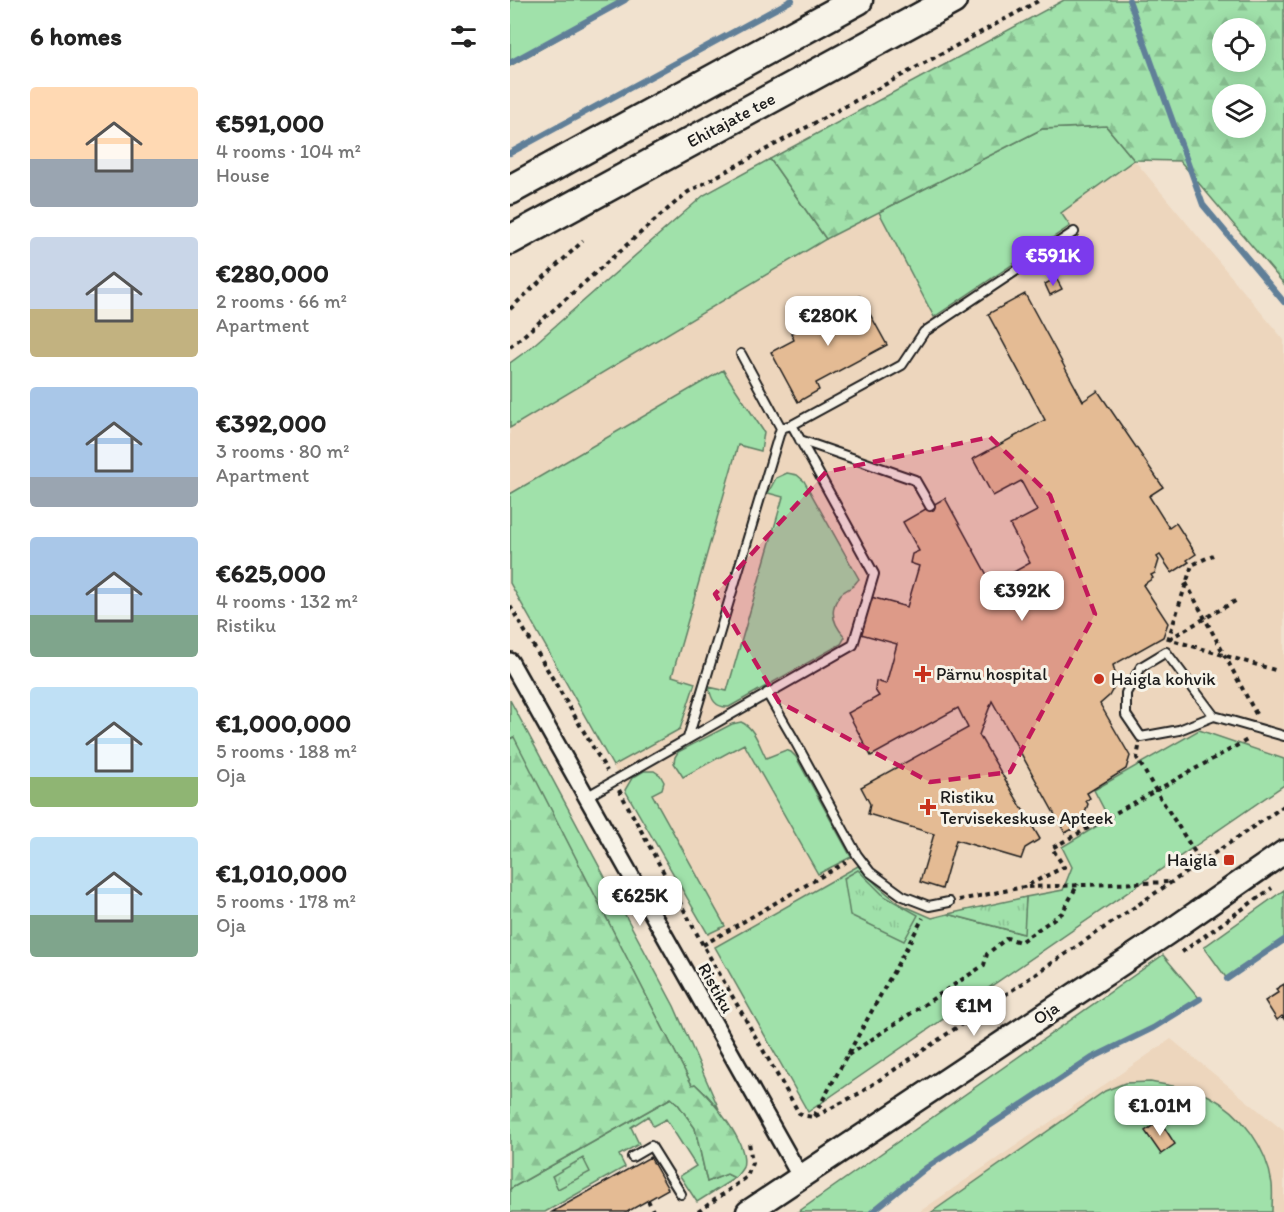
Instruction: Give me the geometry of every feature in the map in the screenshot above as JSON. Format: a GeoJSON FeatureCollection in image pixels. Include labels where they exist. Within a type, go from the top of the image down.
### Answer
{"type":"FeatureCollection","features":[{"type":"Feature","properties":{"kind":"highway"},"geometry":{"type":"LineString","coordinates":[[510,190],[858,0]]}},
{"type":"Feature","properties":{"kind":"highway","name":"Ehitajate tee"},"geometry":{"type":"LineString","coordinates":[[510,240],[952,0]]}},
{"type":"Feature","properties":{"kind":"street","name":"Ristiku"},"geometry":{"type":"LineString","coordinates":[[510,661],[800,1176]]}},
{"type":"Feature","properties":{"kind":"street","name":"Oja"},"geometry":{"type":"LineString","coordinates":[[748,1212],[1166,934],[1284,852]]}},
{"type":"Feature","properties":{"kind":"lane"},"geometry":{"type":"LineString","coordinates":[[781,428],[792,425],[902,365],[924,332],[1074,232]]}},
{"type":"Feature","properties":{"kind":"lane"},"geometry":{"type":"LineString","coordinates":[[688,738],[781,428],[741,354]]}},
{"type":"Feature","properties":{"kind":"lane"},"geometry":{"type":"LineString","coordinates":[[586,797],[853,645],[874,574],[792,425]]}},
{"type":"Feature","properties":{"kind":"lane"},"geometry":{"type":"LineString","coordinates":[[800,440],[915,480],[930,506]]}},
{"type":"Feature","properties":{"kind":"lane"},"geometry":{"type":"LineString","coordinates":[[1214,716],[1166,652],[1141,667],[1126,693],[1126,715],[1141,737],[1179,730],[1214,716],[1284,736]]}},
{"type":"Feature","properties":{"kind":"lane"},"geometry":{"type":"LineString","coordinates":[[767,693],[858,855],[870,872],[903,896],[929,906],[949,902]]}},
{"type":"Feature","properties":{"kind":"lane"},"geometry":{"type":"LineString","coordinates":[[632,1157],[651,1146],[681,1194]]}},
{"type":"Feature","properties":{"kind":"path"},"geometry":{"type":"LineString","coordinates":[[510,347],[688,192],[1040,0]]}},
{"type":"Feature","properties":{"kind":"path"},"geometry":{"type":"LineString","coordinates":[[510,309],[583,241]]}},
{"type":"Feature","properties":{"kind":"path"},"geometry":{"type":"LineString","coordinates":[[1166,652],[1168,639],[1192,565],[1213,555]]}},
{"type":"Feature","properties":{"kind":"path"},"geometry":{"type":"LineString","coordinates":[[1024,887],[1064,867],[1052,848],[1266,730],[1186,583]]}},
{"type":"Feature","properties":{"kind":"path"},"geometry":{"type":"LineString","coordinates":[[1168,639],[1237,600]]}},
{"type":"Feature","properties":{"kind":"path"},"geometry":{"type":"LineString","coordinates":[[510,606],[613,781],[799,1113],[806,1116],[814,1117],[860,1093],[1284,806]]}},
{"type":"Feature","properties":{"kind":"path"},"geometry":{"type":"LineString","coordinates":[[1168,639],[1278,671]]}},
{"type":"Feature","properties":{"kind":"path"},"geometry":{"type":"LineString","coordinates":[[1141,737],[1137,758],[1200,861]]}},
{"type":"Feature","properties":{"kind":"path"},"geometry":{"type":"LineString","coordinates":[[1278,810],[1284,812]]}},
{"type":"Feature","properties":{"kind":"path"},"geometry":{"type":"LineString","coordinates":[[704,945],[858,855]]}},
{"type":"Feature","properties":{"kind":"path"},"geometry":{"type":"LineString","coordinates":[[949,902],[1024,887],[1170,882]]}},
{"type":"Feature","properties":{"kind":"path"},"geometry":{"type":"LineString","coordinates":[[848,1054],[984,965],[987,954],[1007,938],[1020,942],[1062,913],[1078,884]]}},
{"type":"Feature","properties":{"kind":"path"},"geometry":{"type":"LineString","coordinates":[[1182,952],[1275,886]]}},
{"type":"Feature","properties":{"kind":"path"},"geometry":{"type":"LineString","coordinates":[[814,1117],[929,906]]}},
{"type":"Feature","properties":{"kind":"path"},"geometry":{"type":"LineString","coordinates":[[698,1212],[747,1177],[752,1162],[749,1142]]}},
{"type":"Feature","properties":{"kind":"path"},"geometry":{"type":"LineString","coordinates":[[648,1200],[654,1211]]}},
{"type":"Feature","properties":{"kind":"highlighted area"},"geometry":{"type":"Polygon","coordinates":[[[990,437],[1050,495],[1095,614],[1010,772],[930,782],[779,702],[715,594],[826,472],[990,437]]]}},
{"type":"Feature","properties":{"kind":"shaded area","name":"Pärnu hospital"},"geometry":{"type":"Polygon","coordinates":[[[1106,126],[1284,340],[1284,785],[808,1112],[510,583],[510,428],[826,239],[1042,129],[1106,126]]]}},
{"type":"Feature","properties":{"kind":"shaded area"},"geometry":{"type":"Polygon","coordinates":[[[1171,1039],[1284,1131],[1284,1212],[919,1212],[1171,1039]]]}},
{"type":"Feature","properties":{"kind":"green space"},"geometry":{"type":"Polygon","coordinates":[[[510,0],[628,0],[510,66],[510,0]]]}},
{"type":"Feature","properties":{"kind":"green space"},"geometry":{"type":"Polygon","coordinates":[[[1064,0],[1284,0],[1284,284],[1180,161],[1134,160],[1106,126],[1042,129],[826,239],[770,159],[1064,0]]]}},
{"type":"Feature","properties":{"kind":"green space"},"geometry":{"type":"Polygon","coordinates":[[[1106,126],[1134,160],[1061,213],[1070,226],[934,317],[879,212],[1042,129],[1106,126]]]}},
{"type":"Feature","properties":{"kind":"green space"},"geometry":{"type":"Polygon","coordinates":[[[770,159],[826,239],[510,428],[510,363],[529,349],[704,195],[770,159]]]}},
{"type":"Feature","properties":{"kind":"green space"},"geometry":{"type":"Polygon","coordinates":[[[723,370],[764,432],[761,451],[738,445],[672,676],[695,683],[680,729],[613,766],[510,583],[510,494],[723,370]]]}},
{"type":"Feature","properties":{"kind":"green space"},"geometry":{"type":"Polygon","coordinates":[[[787,473],[797,475],[804,481],[859,579],[841,594],[834,605],[835,622],[845,637],[841,644],[729,707],[720,706],[713,699],[709,687],[727,691],[783,497],[768,493],[776,478],[787,473]]]}},
{"type":"Feature","properties":{"kind":"green space"},"geometry":{"type":"Polygon","coordinates":[[[510,700],[674,1006],[719,1109],[695,1084],[692,1085],[513,737],[510,739],[510,700]]]}},
{"type":"Feature","properties":{"kind":"green space"},"geometry":{"type":"Polygon","coordinates":[[[741,722],[750,728],[766,758],[786,750],[796,757],[851,857],[818,874],[744,744],[683,777],[674,763],[678,752],[732,724],[741,722]]]}},
{"type":"Feature","properties":{"kind":"green space"},"geometry":{"type":"Polygon","coordinates":[[[1199,730],[1284,759],[1284,785],[808,1112],[715,947],[858,866],[900,904],[932,918],[948,914],[1023,934],[1026,897],[1063,890],[1072,867],[1062,847],[1109,819],[1094,790],[1199,730]]]}},
{"type":"Feature","properties":{"kind":"green space"},"geometry":{"type":"Polygon","coordinates":[[[514,737],[692,1085],[695,1084],[710,1100],[735,1134],[744,1157],[743,1167],[735,1178],[727,1174],[707,1182],[695,1128],[671,1098],[510,1189],[510,739],[514,737]]]}},
{"type":"Feature","properties":{"kind":"green space"},"geometry":{"type":"Polygon","coordinates":[[[644,771],[654,771],[664,782],[662,789],[652,794],[725,926],[708,934],[625,790],[632,778],[644,771]]]}},
{"type":"Feature","properties":{"kind":"green space"},"geometry":{"type":"Polygon","coordinates":[[[858,870],[884,896],[918,915],[904,941],[850,915],[844,878],[858,870]]]}},
{"type":"Feature","properties":{"kind":"green space"},"geometry":{"type":"Polygon","coordinates":[[[1284,890],[1284,940],[1227,979],[1204,947],[1284,890]]]}},
{"type":"Feature","properties":{"kind":"green space"},"geometry":{"type":"Polygon","coordinates":[[[1026,897],[1024,934],[948,914],[1026,897]]]}},
{"type":"Feature","properties":{"kind":"green space"},"geometry":{"type":"Polygon","coordinates":[[[1163,955],[1200,999],[1153,1028],[1092,1058],[926,1168],[872,1212],[798,1212],[1163,955]]]}},
{"type":"Feature","properties":{"kind":"green space"},"geometry":{"type":"Polygon","coordinates":[[[1150,1082],[1203,1093],[1221,1103],[1242,1122],[1265,1157],[1272,1187],[1272,1212],[932,1212],[1105,1091],[1125,1083],[1150,1082]]]}},
{"type":"Feature","properties":{"kind":"green space"},"geometry":{"type":"Polygon","coordinates":[[[671,1098],[695,1128],[707,1182],[727,1174],[735,1178],[697,1202],[680,1176],[696,1166],[666,1119],[653,1126],[648,1116],[631,1127],[639,1144],[619,1155],[625,1167],[545,1212],[510,1212],[510,1189],[671,1098]]]}},
{"type":"Feature","properties":{"kind":"green space"},"geometry":{"type":"Polygon","coordinates":[[[583,1158],[590,1172],[558,1189],[552,1176],[583,1158]]]}},
{"type":"Feature","properties":{"kind":"building"},"geometry":{"type":"Polygon","coordinates":[[[1056,278],[1062,289],[1050,295],[1045,284],[1056,278]]]}},
{"type":"Feature","properties":{"kind":"building","name":"Pärnu hospital"},"geometry":{"type":"Polygon","coordinates":[[[1025,294],[1083,401],[1098,391],[1163,487],[1149,496],[1169,528],[1176,523],[1196,554],[1187,560],[1189,562],[1172,573],[1160,555],[1157,557],[1159,560],[1155,573],[1151,575],[1153,578],[1143,585],[1168,623],[1163,637],[1113,665],[1116,676],[1115,685],[1109,696],[1100,704],[1130,756],[1126,769],[1087,793],[1090,798],[1086,801],[1088,804],[1081,818],[1084,823],[1065,833],[992,701],[979,735],[1040,839],[1025,848],[1021,859],[956,840],[942,889],[920,882],[934,834],[868,814],[870,804],[861,787],[968,728],[958,708],[871,756],[848,713],[879,696],[875,690],[876,681],[886,684],[897,644],[861,634],[871,597],[907,607],[919,566],[910,563],[912,554],[919,551],[903,522],[945,498],[992,584],[1030,563],[1010,525],[1037,511],[1021,481],[993,496],[973,459],[1045,420],[988,314],[1025,294]]]}},
{"type":"Feature","properties":{"kind":"building"},"geometry":{"type":"Polygon","coordinates":[[[860,296],[887,345],[816,383],[819,390],[798,402],[771,352],[794,340],[791,333],[860,296]]]}},
{"type":"Feature","properties":{"kind":"building"},"geometry":{"type":"Polygon","coordinates":[[[1284,984],[1284,1019],[1282,1016],[1277,1020],[1265,1001],[1279,992],[1276,989],[1284,984]]]}},
{"type":"Feature","properties":{"kind":"building"},"geometry":{"type":"Polygon","coordinates":[[[1160,1121],[1175,1144],[1161,1154],[1145,1131],[1160,1121]]]}},
{"type":"Feature","properties":{"kind":"building"},"geometry":{"type":"Polygon","coordinates":[[[650,1157],[668,1189],[627,1212],[552,1212],[650,1157]]]}},
{"type":"Feature","properties":{"kind":"waterway"},"geometry":{"type":"LineString","coordinates":[[510,63],[625,0]]}},
{"type":"Feature","properties":{"kind":"waterway"},"geometry":{"type":"LineString","coordinates":[[510,153],[792,0]]}},
{"type":"Feature","properties":{"kind":"waterway"},"geometry":{"type":"LineString","coordinates":[[1129,0],[1203,205],[1284,302]]}},
{"type":"Feature","properties":{"kind":"waterway"},"geometry":{"type":"LineString","coordinates":[[1227,979],[1284,940]]}},
{"type":"Feature","properties":{"kind":"waterway"},"geometry":{"type":"LineString","coordinates":[[872,1212],[926,1168],[1092,1058],[1153,1028],[1200,999]]}},
{"type":"Feature","properties":{"kind":"place","name":"Pärnu hospital"},"geometry":{"type":"Point","coordinates":[923,674]}},
{"type":"Feature","properties":{"kind":"place","name":"Haigla kohvik"},"geometry":{"type":"Point","coordinates":[1099,679]}},
{"type":"Feature","properties":{"kind":"place","name":"Ristiku Tervisekeskuse Apteek"},"geometry":{"type":"Point","coordinates":[928,807]}},
{"type":"Feature","properties":{"kind":"place","name":"Haigla"},"geometry":{"type":"Point","coordinates":[1229,860]}}]}
